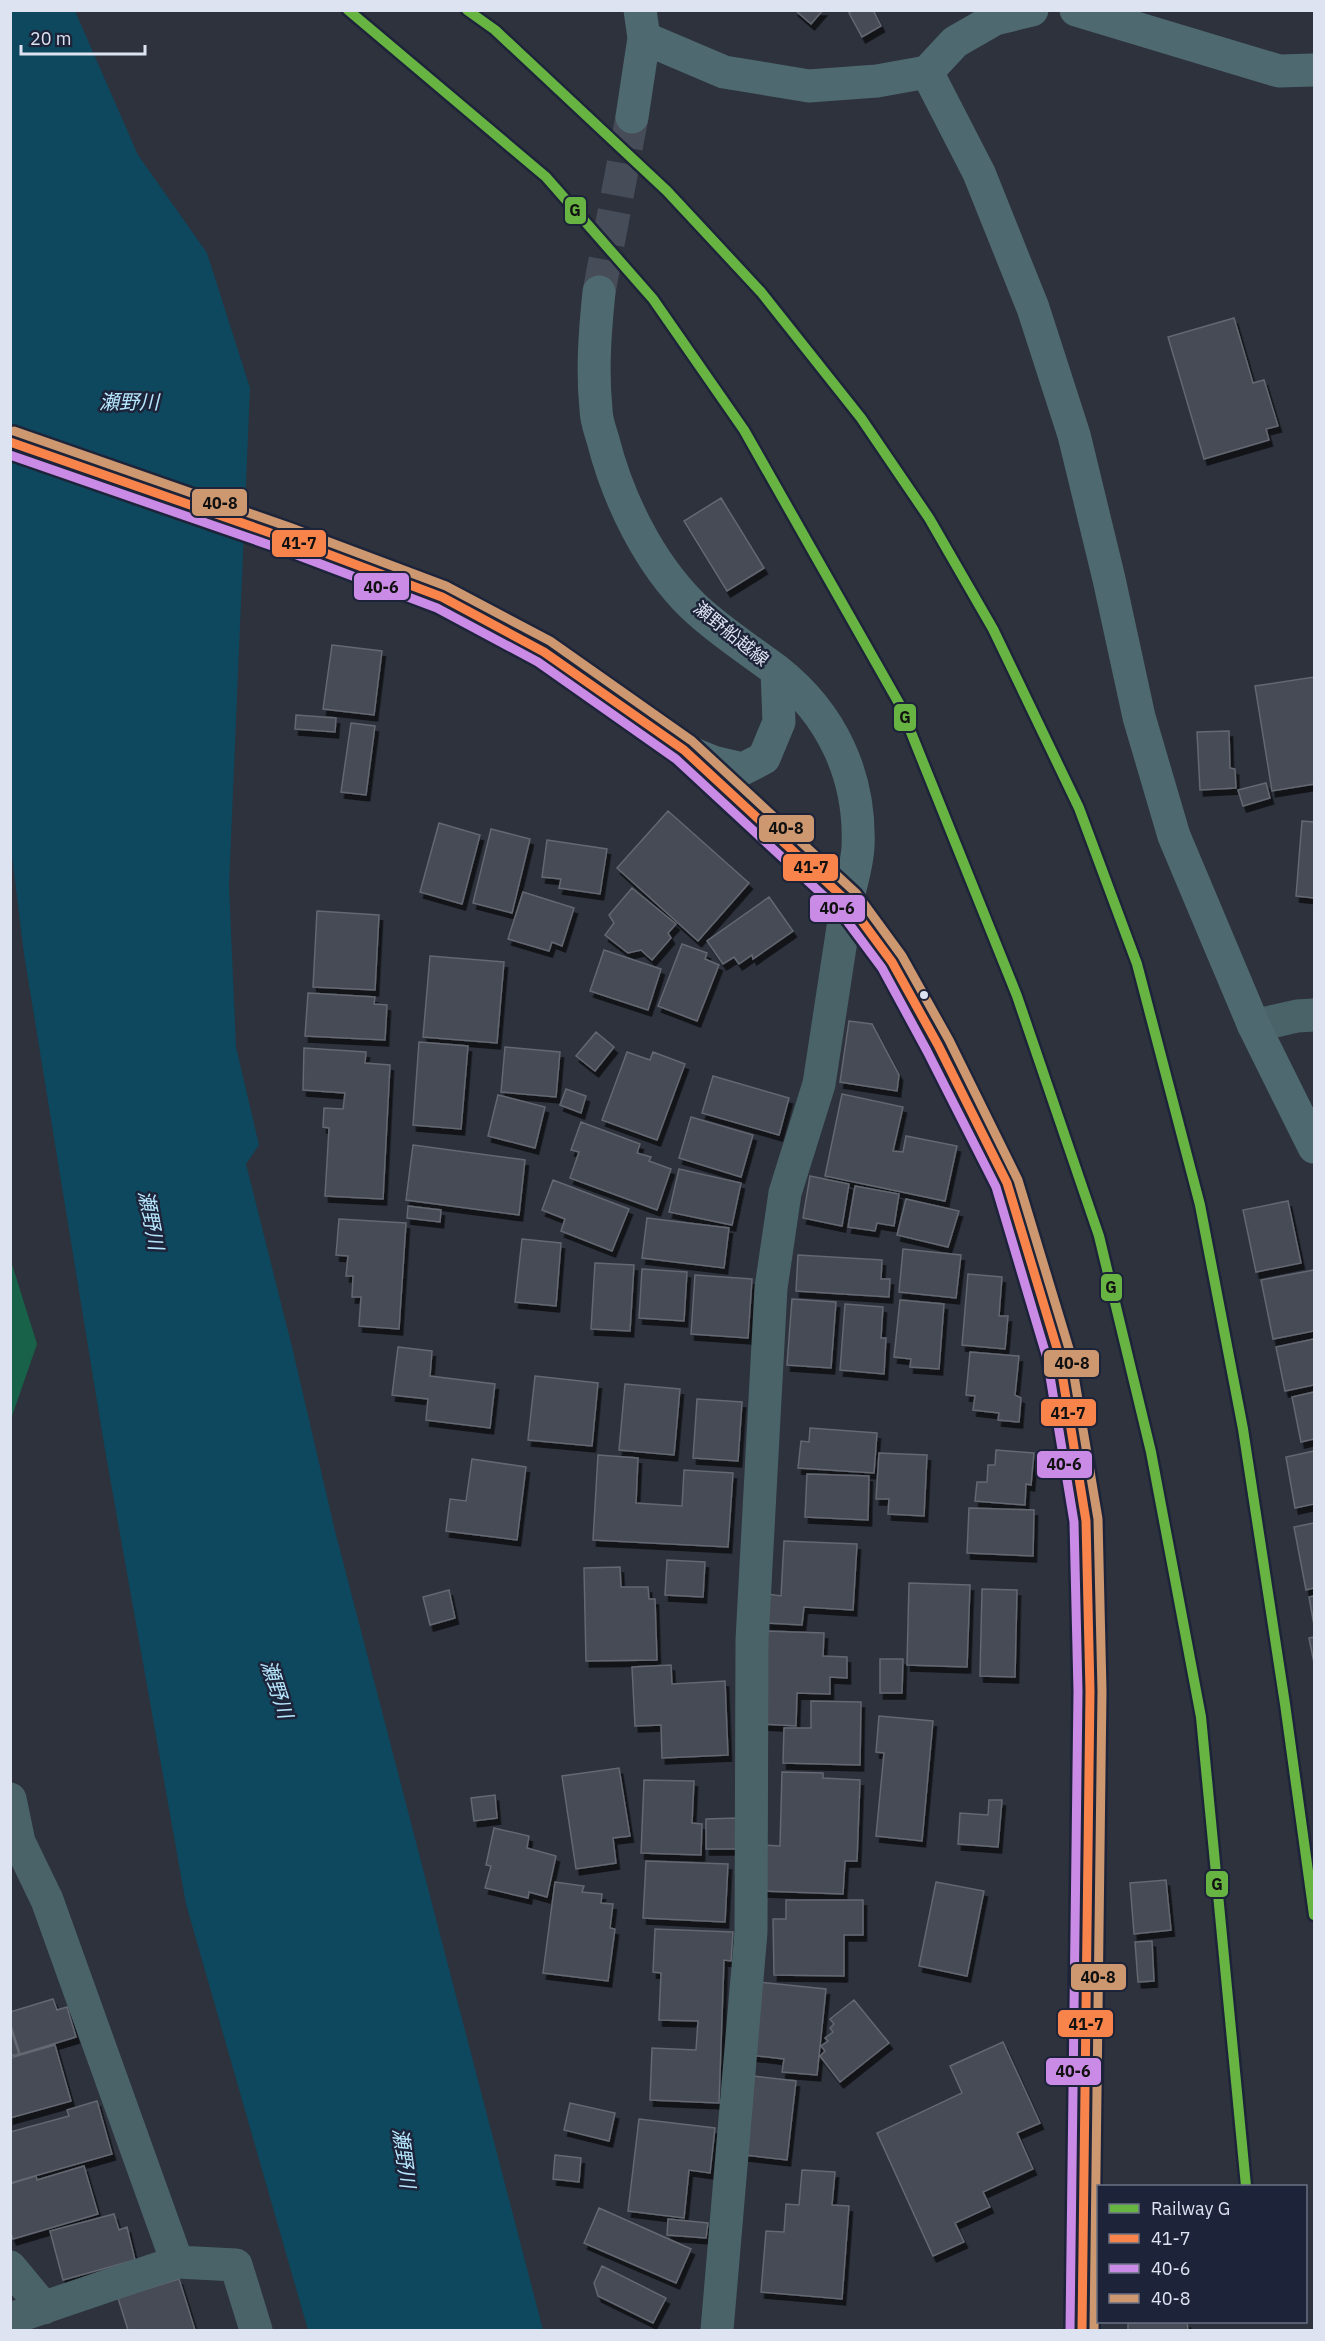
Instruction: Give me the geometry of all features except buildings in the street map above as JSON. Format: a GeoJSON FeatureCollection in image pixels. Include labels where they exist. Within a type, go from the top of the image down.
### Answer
{"type":"FeatureCollection","features":[{"type":"Feature","properties":{"kind":"highway"},"geometry":{"type":"LineString","coordinates":[[10,442],[285,538],[452,603],[544,652],[684,750],[847,901],[892,962],[938,1045],[1007,1183],[1059,1355],[1086,1521],[1090,1702],[1082,2331]]}},
{"type":"Feature","properties":{"kind":"street"},"geometry":{"type":"LineString","coordinates":[[632,117],[642,24],[724,72],[808,86],[877,81],[927,72],[955,42],[996,19],[1032,10]]}},
{"type":"Feature","properties":{"kind":"street"},"geometry":{"type":"LineString","coordinates":[[1076,10],[1279,71],[1314,70]]}},
{"type":"Feature","properties":{"kind":"street"},"geometry":{"type":"LineString","coordinates":[[927,72],[979,173],[1033,308],[1074,435],[1139,717],[1174,836],[1254,1026],[1314,1147]]}},
{"type":"Feature","properties":{"kind":"street","name":"瀬野船越線"},"geometry":{"type":"LineString","coordinates":[[599,292],[593,355],[596,412],[612,475],[635,526],[657,562],[693,606],[777,671],[807,698],[837,739],[856,796],[858,849],[847,901]]}},
{"type":"Feature","properties":{"kind":"street"},"geometry":{"type":"LineString","coordinates":[[684,750],[713,762],[743,770],[764,758],[779,722],[777,671]]}},
{"type":"Feature","properties":{"kind":"street"},"geometry":{"type":"LineString","coordinates":[[717,2331],[751,1932],[752,1640],[771,1288],[785,1193],[819,1084],[847,901]]}},
{"type":"Feature","properties":{"kind":"street"},"geometry":{"type":"LineString","coordinates":[[1254,1026],[1297,1016],[1314,1015]]}},
{"type":"Feature","properties":{"kind":"street"},"geometry":{"type":"LineString","coordinates":[[10,1800],[19,1842],[47,1900],[177,2262]]}},
{"type":"Feature","properties":{"kind":"street"},"geometry":{"type":"LineString","coordinates":[[10,2319],[177,2262],[236,2265],[255,2331]]}},
{"type":"Feature","properties":{"kind":"street"},"geometry":{"type":"LineString","coordinates":[[10,2267],[44,2308]]}},
{"type":"Feature","properties":{"kind":"green space"},"geometry":{"type":"Polygon","coordinates":[[[11,1261],[37,1344],[10,1419],[11,1261]]]}},
{"type":"Feature","properties":{"kind":"water","name":"瀬野川"},"geometry":{"type":"Polygon","coordinates":[[[10,11],[75,11],[138,155],[207,253],[250,388],[229,886],[236,1047],[259,1145],[246,1164],[335,1531],[543,2330],[308,2330],[186,1904],[104,1444],[24,954],[11,848],[10,11]]]}},
{"type":"Feature","properties":{"kind":"tunnel"},"geometry":{"type":"LineString","coordinates":[[599,292],[632,117]]}},
{"type":"Feature","properties":{"kind":"rail line","name":"G"},"geometry":{"type":"LineString","coordinates":[[348,10],[546,177],[653,299],[744,430],[900,705],[1017,996],[1099,1236],[1151,1452],[1201,1717],[1246,2185]]}},
{"type":"Feature","properties":{"kind":"rail line","name":"G"},"geometry":{"type":"LineString","coordinates":[[467,10],[495,30],[667,191],[761,292],[861,418],[929,518],[993,629],[1079,808],[1137,964],[1200,1205],[1243,1429],[1285,1704],[1314,1915]]}},
{"type":"Feature","properties":{"kind":"transit line","name":"40-8"},"geometry":{"type":"LineString","coordinates":[[14,431],[289,527],[446,586],[550,641],[692,741],[856,893],[902,956],[949,1040],[1018,1180],[1070,1352],[1098,1519],[1102,1691],[1094,2330]]}},
{"type":"Feature","properties":{"kind":"transit line","name":"41-7"},"geometry":{"type":"LineString","coordinates":[[10,442],[285,538],[442,597],[544,652],[684,750],[847,901],[892,962],[938,1045],[1007,1183],[1059,1355],[1086,1521],[1090,1691],[1082,2330]]}},
{"type":"Feature","properties":{"kind":"transit line","name":"40-6"},"geometry":{"type":"LineString","coordinates":[[10,455],[281,549],[437,608],[538,662],[676,759],[838,909],[882,968],[996,1187],[1047,1358],[1074,1522],[1078,1691],[1070,2330]]}}]}
